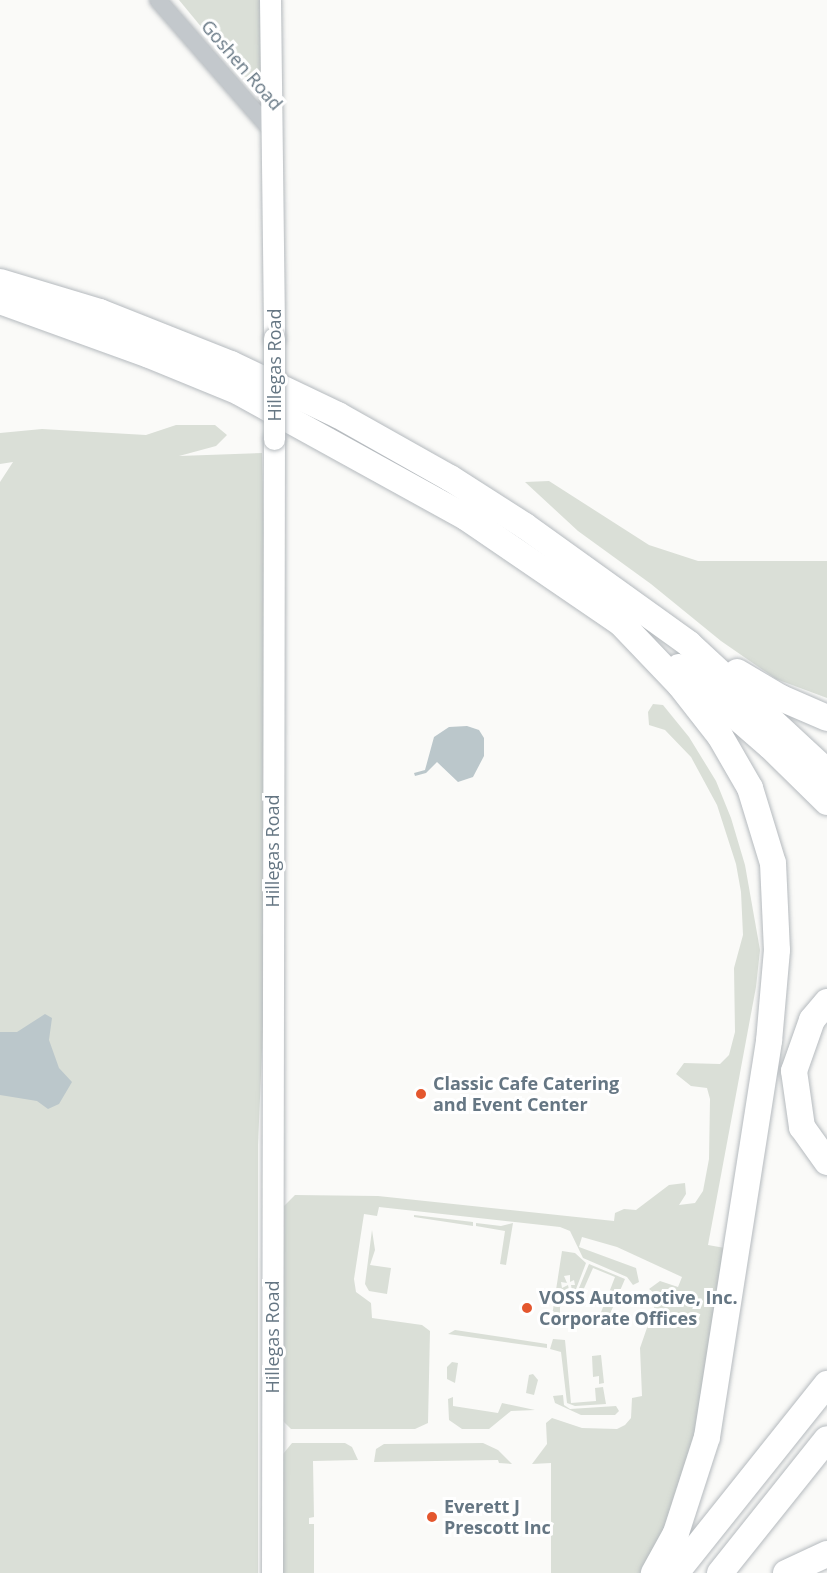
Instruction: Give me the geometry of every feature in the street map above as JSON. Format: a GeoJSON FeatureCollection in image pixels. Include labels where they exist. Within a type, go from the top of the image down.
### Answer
{"type":"FeatureCollection","features":[{"type":"Feature","properties":{"kind":"highway"},"geometry":{"type":"LineString","coordinates":[[0,267],[100,312],[266,379],[399,448],[525,526],[689,644],[781,698],[827,718]]}},
{"type":"Feature","properties":{"kind":"highway"},"geometry":{"type":"LineString","coordinates":[[0,282],[100,312]]}},
{"type":"Feature","properties":{"kind":"highway"},"geometry":{"type":"LineString","coordinates":[[0,302],[149,355],[239,392],[467,518],[615,618],[710,692],[827,802]]}},
{"type":"Feature","properties":{"kind":"highway"},"geometry":{"type":"LineString","coordinates":[[615,618],[680,685],[714,728],[750,788],[773,863],[777,950],[769,1041],[707,1437],[676,1533],[654,1573]]}},
{"type":"Feature","properties":{"kind":"highway"},"geometry":{"type":"LineString","coordinates":[[689,644],[827,772]]}},
{"type":"Feature","properties":{"kind":"highway"},"geometry":{"type":"LineString","coordinates":[[827,1002],[812,1020],[794,1071],[802,1127],[827,1162]]}},
{"type":"Feature","properties":{"kind":"highway"},"geometry":{"type":"LineString","coordinates":[[676,1573],[827,1384]]}},
{"type":"Feature","properties":{"kind":"highway"},"geometry":{"type":"LineString","coordinates":[[720,1573],[827,1439]]}},
{"type":"Feature","properties":{"kind":"highway"},"geometry":{"type":"LineString","coordinates":[[786,1573],[827,1554]]}},
{"type":"Feature","properties":{"kind":"main road","name":"Hillegas Road"},"geometry":{"type":"LineString","coordinates":[[270,0],[274,338],[272,1573]]}},
{"type":"Feature","properties":{"kind":"street","name":"Goshen Road"},"geometry":{"type":"LineString","coordinates":[[159,0],[271,130]]}},
{"type":"Feature","properties":{"kind":"shaded area"},"geometry":{"type":"Polygon","coordinates":[[[179,0],[265,0],[262,72],[255,81],[241,75],[179,0]]]}},
{"type":"Feature","properties":{"kind":"shaded area"},"geometry":{"type":"Polygon","coordinates":[[[176,425],[215,425],[227,435],[216,446],[179,456],[262,453],[266,606],[265,979],[258,1145],[258,1573],[0,1573],[0,482],[13,462],[0,464],[0,433],[42,429],[146,435],[176,425]]]}},
{"type":"Feature","properties":{"kind":"shaded area"},"geometry":{"type":"Polygon","coordinates":[[[549,481],[649,545],[698,561],[827,561],[827,698],[776,679],[721,641],[651,584],[578,531],[525,482],[549,481]]]}},
{"type":"Feature","properties":{"kind":"shaded area"},"geometry":{"type":"Polygon","coordinates":[[[653,704],[663,705],[689,737],[716,781],[731,818],[745,865],[760,950],[756,987],[708,1245],[725,1248],[697,1430],[674,1515],[645,1573],[551,1573],[551,1463],[532,1464],[547,1444],[546,1423],[552,1418],[582,1428],[617,1429],[625,1425],[631,1418],[632,1398],[642,1396],[640,1348],[658,1296],[649,1289],[660,1281],[678,1287],[682,1277],[617,1247],[582,1237],[579,1247],[636,1268],[639,1282],[633,1285],[627,1277],[583,1258],[570,1231],[560,1227],[379,1207],[377,1216],[364,1214],[354,1279],[356,1292],[371,1303],[372,1318],[422,1325],[430,1331],[428,1423],[415,1429],[291,1429],[283,1421],[284,1206],[295,1195],[378,1196],[614,1221],[615,1213],[624,1209],[636,1210],[669,1185],[685,1183],[686,1194],[679,1205],[695,1203],[703,1191],[709,1159],[710,1099],[707,1088],[691,1086],[676,1074],[684,1063],[720,1064],[729,1055],[735,1032],[734,968],[743,935],[741,892],[736,864],[717,805],[691,757],[665,730],[649,725],[648,712],[653,704]]]}},
{"type":"Feature","properties":{"kind":"shaded area"},"geometry":{"type":"Polygon","coordinates":[[[467,726],[479,730],[484,738],[484,756],[473,777],[458,782],[437,762],[426,773],[415,776],[414,773],[425,770],[434,737],[449,727],[467,726]]]}},
{"type":"Feature","properties":{"kind":"shaded area"},"geometry":{"type":"Polygon","coordinates":[[[45,1014],[52,1018],[49,1040],[59,1068],[72,1082],[59,1104],[48,1109],[37,1101],[0,1095],[0,1032],[17,1032],[45,1014]]]}},
{"type":"Feature","properties":{"kind":"shaded area"},"geometry":{"type":"Polygon","coordinates":[[[414,1215],[473,1222],[473,1226],[414,1217],[414,1215]]]}},
{"type":"Feature","properties":{"kind":"shaded area"},"geometry":{"type":"Polygon","coordinates":[[[476,1223],[501,1226],[513,1223],[506,1265],[500,1264],[505,1231],[476,1226],[476,1223]]]}},
{"type":"Feature","properties":{"kind":"shaded area"},"geometry":{"type":"Polygon","coordinates":[[[372,1230],[375,1250],[370,1265],[391,1268],[387,1294],[369,1291],[365,1284],[372,1230]]]}},
{"type":"Feature","properties":{"kind":"shaded area"},"geometry":{"type":"Polygon","coordinates":[[[562,1251],[575,1253],[586,1263],[573,1297],[571,1285],[575,1285],[574,1280],[570,1282],[570,1275],[564,1276],[567,1283],[561,1282],[562,1288],[568,1285],[570,1295],[560,1307],[560,1317],[552,1316],[562,1251]]]}},
{"type":"Feature","properties":{"kind":"shaded area"},"geometry":{"type":"Polygon","coordinates":[[[589,1264],[625,1279],[619,1293],[610,1290],[615,1277],[593,1268],[578,1302],[574,1300],[589,1264]]]}},
{"type":"Feature","properties":{"kind":"shaded area"},"geometry":{"type":"Polygon","coordinates":[[[614,1296],[617,1298],[606,1323],[597,1322],[606,1300],[611,1302],[614,1296]]]}},
{"type":"Feature","properties":{"kind":"shaded area"},"geometry":{"type":"Polygon","coordinates":[[[455,1330],[547,1344],[547,1348],[448,1334],[455,1330]]]}},
{"type":"Feature","properties":{"kind":"shaded area"},"geometry":{"type":"Polygon","coordinates":[[[553,1339],[565,1340],[571,1403],[596,1401],[595,1388],[603,1387],[606,1404],[575,1406],[567,1403],[561,1352],[550,1349],[553,1339]]]}},
{"type":"Feature","properties":{"kind":"shaded area"},"geometry":{"type":"Polygon","coordinates":[[[601,1355],[604,1383],[599,1384],[599,1376],[593,1377],[592,1356],[601,1355]]]}},
{"type":"Feature","properties":{"kind":"shaded area"},"geometry":{"type":"Polygon","coordinates":[[[452,1362],[458,1363],[455,1383],[447,1379],[447,1367],[452,1362]]]}},
{"type":"Feature","properties":{"kind":"shaded area"},"geometry":{"type":"Polygon","coordinates":[[[533,1374],[538,1380],[534,1395],[526,1393],[529,1375],[533,1374]]]}},
{"type":"Feature","properties":{"kind":"shaded area"},"geometry":{"type":"Polygon","coordinates":[[[563,1395],[564,1405],[570,1409],[616,1406],[619,1411],[615,1415],[581,1415],[555,1403],[553,1396],[563,1395]]]}},
{"type":"Feature","properties":{"kind":"shaded area"},"geometry":{"type":"Polygon","coordinates":[[[453,1397],[453,1406],[498,1413],[502,1403],[535,1410],[511,1411],[489,1429],[462,1429],[449,1420],[448,1399],[453,1397]]]}},
{"type":"Feature","properties":{"kind":"shaded area"},"geometry":{"type":"Polygon","coordinates":[[[292,1443],[345,1443],[352,1447],[358,1460],[313,1461],[314,1517],[309,1518],[309,1524],[314,1524],[314,1573],[283,1573],[283,1454],[292,1443]]]}},
{"type":"Feature","properties":{"kind":"shaded area"},"geometry":{"type":"Polygon","coordinates":[[[483,1443],[498,1450],[512,1464],[499,1463],[498,1460],[374,1462],[376,1449],[384,1444],[483,1443]]]}},
{"type":"Feature","properties":{"kind":"place","name":"Classic Cafe Catering and Event Center"},"geometry":{"type":"Point","coordinates":[421,1094]}},
{"type":"Feature","properties":{"kind":"place","name":"VOSS Automotive, Inc. Corporate Offices"},"geometry":{"type":"Point","coordinates":[527,1308]}},
{"type":"Feature","properties":{"kind":"place","name":"Everett J Prescott Inc"},"geometry":{"type":"Point","coordinates":[432,1517]}}]}
